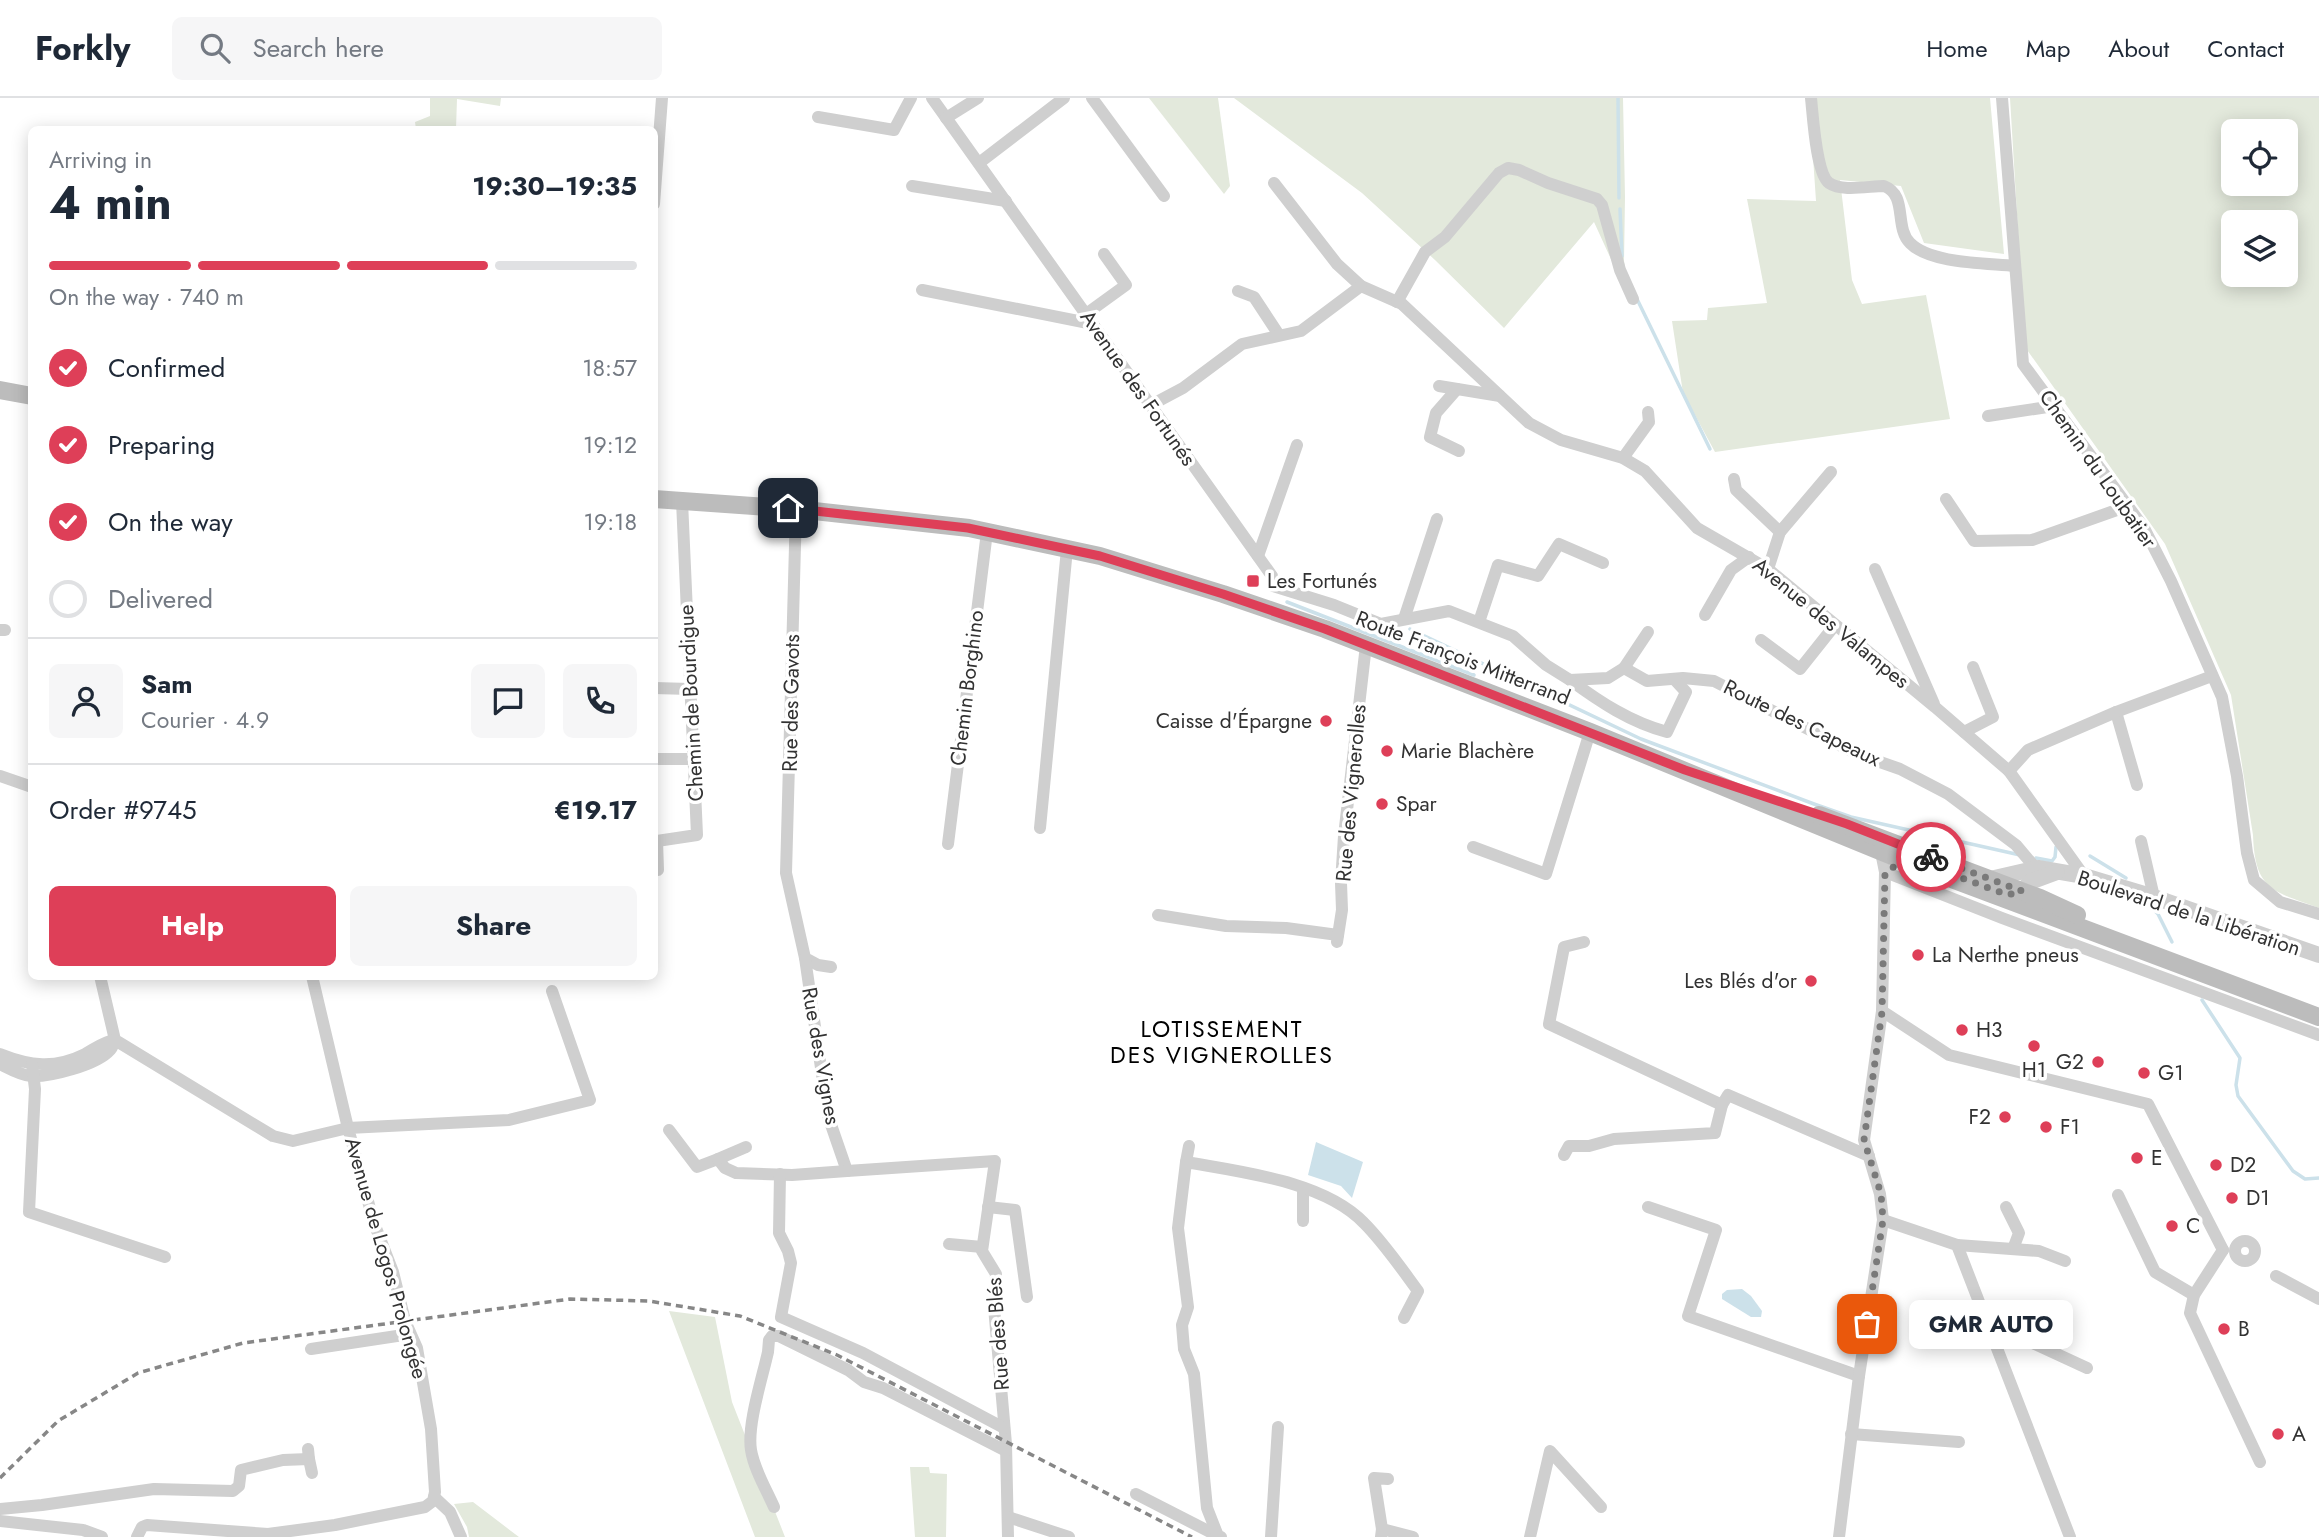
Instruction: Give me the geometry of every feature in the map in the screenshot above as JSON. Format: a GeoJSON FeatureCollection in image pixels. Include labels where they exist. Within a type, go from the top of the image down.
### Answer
{"type":"FeatureCollection","features":[{"type":"Feature","properties":{"kind":"main road"},"geometry":{"type":"LineString","coordinates":[[0,390],[28,395]]}},
{"type":"Feature","properties":{"kind":"main road","name":"Route François Mitterrand"},"geometry":{"type":"LineString","coordinates":[[658,499],[796,509],[987,532],[1100,556],[1223,594],[1366,645],[1685,770]]}},
{"type":"Feature","properties":{"kind":"main road"},"geometry":{"type":"LineString","coordinates":[[1685,770],[1905,862],[2319,1017]]}},
{"type":"Feature","properties":{"kind":"main road"},"geometry":{"type":"LineString","coordinates":[[1685,770],[1847,824],[2022,891],[2085,919],[2319,1006]]}},
{"type":"Feature","properties":{"kind":"street"},"geometry":{"type":"LineString","coordinates":[[658,151],[662,98]]}},
{"type":"Feature","properties":{"kind":"street"},"geometry":{"type":"LineString","coordinates":[[818,117],[894,130],[911,98]]}},
{"type":"Feature","properties":{"kind":"street","name":"Avenue des Fortunés"},"geometry":{"type":"LineString","coordinates":[[932,98],[1272,576],[1273,586],[1335,605],[1381,624],[1404,619]]}},
{"type":"Feature","properties":{"kind":"street"},"geometry":{"type":"LineString","coordinates":[[946,118],[978,98]]}},
{"type":"Feature","properties":{"kind":"street"},"geometry":{"type":"LineString","coordinates":[[979,163],[1064,98]]}},
{"type":"Feature","properties":{"kind":"street"},"geometry":{"type":"LineString","coordinates":[[1092,98],[1164,196]]}},
{"type":"Feature","properties":{"kind":"street"},"geometry":{"type":"LineString","coordinates":[[1811,98],[1821,172],[1828,182],[1842,187],[1890,188],[1896,195],[1906,239],[1916,248],[1944,260],[2015,265]]}},
{"type":"Feature","properties":{"kind":"street","name":"Chemin du Loubatier"},"geometry":{"type":"LineString","coordinates":[[2002,98],[2023,364],[2144,528],[2171,581],[2222,697],[2247,853],[2254,880],[2280,902],[2319,914]]}},
{"type":"Feature","properties":{"kind":"street"},"geometry":{"type":"LineString","coordinates":[[1397,302],[1425,252],[1445,237],[1499,173],[1508,168],[1597,199],[1602,205],[1620,270],[1633,299]]}},
{"type":"Feature","properties":{"kind":"street","name":"Avenue des Valampes"},"geometry":{"type":"LineString","coordinates":[[1274,183],[1337,264],[1361,286],[1402,304],[1529,423],[1562,440],[1623,458],[1645,471],[1697,527],[1768,569],[1935,707],[2009,771],[2084,876]]}},
{"type":"Feature","properties":{"kind":"street"},"geometry":{"type":"LineString","coordinates":[[912,186],[1006,201]]}},
{"type":"Feature","properties":{"kind":"street"},"geometry":{"type":"LineString","coordinates":[[922,290],[1089,319],[1126,285],[1104,254]]}},
{"type":"Feature","properties":{"kind":"street"},"geometry":{"type":"LineString","coordinates":[[1151,405],[1183,388],[1242,344],[1301,331],[1361,286]]}},
{"type":"Feature","properties":{"kind":"street"},"geometry":{"type":"LineString","coordinates":[[1238,291],[1254,297],[1279,335]]}},
{"type":"Feature","properties":{"kind":"street"},"geometry":{"type":"LineString","coordinates":[[1439,386],[1500,396]]}},
{"type":"Feature","properties":{"kind":"street"},"geometry":{"type":"LineString","coordinates":[[1457,389],[1436,413],[1430,437],[1459,451]]}},
{"type":"Feature","properties":{"kind":"street"},"geometry":{"type":"LineString","coordinates":[[1988,416],[2054,406]]}},
{"type":"Feature","properties":{"kind":"street"},"geometry":{"type":"LineString","coordinates":[[1623,458],[1649,422],[1648,412]]}},
{"type":"Feature","properties":{"kind":"street"},"geometry":{"type":"LineString","coordinates":[[1258,556],[1297,444]]}},
{"type":"Feature","properties":{"kind":"street"},"geometry":{"type":"LineString","coordinates":[[1768,569],[1780,532],[1831,472]]}},
{"type":"Feature","properties":{"kind":"street"},"geometry":{"type":"LineString","coordinates":[[1734,479],[1736,490],[1780,532]]}},
{"type":"Feature","properties":{"kind":"street"},"geometry":{"type":"LineString","coordinates":[[1946,499],[1974,541],[2032,540],[2128,506]]}},
{"type":"Feature","properties":{"kind":"street","name":"Chemin de Bourdigue"},"geometry":{"type":"LineString","coordinates":[[658,841],[697,835],[682,501]]}},
{"type":"Feature","properties":{"kind":"street","name":"Rue des Gavots"},"geometry":{"type":"LineString","coordinates":[[791,896],[786,873],[796,509]]}},
{"type":"Feature","properties":{"kind":"street"},"geometry":{"type":"LineString","coordinates":[[1437,519],[1404,619],[1449,611],[1513,636],[1546,665],[1601,703],[1647,727],[1667,732],[1686,692],[1674,679]]}},
{"type":"Feature","properties":{"kind":"street","name":"Chemin Borghino"},"geometry":{"type":"LineString","coordinates":[[948,844],[987,532]]}},
{"type":"Feature","properties":{"kind":"street"},"geometry":{"type":"LineString","coordinates":[[1479,622],[1498,565],[1538,576],[1559,544],[1603,563]]}},
{"type":"Feature","properties":{"kind":"street"},"geometry":{"type":"LineString","coordinates":[[1040,828],[1068,549]]}},
{"type":"Feature","properties":{"kind":"street"},"geometry":{"type":"LineString","coordinates":[[1705,615],[1731,570],[1749,557]]}},
{"type":"Feature","properties":{"kind":"street","name":"Avenue des Valampes"},"geometry":{"type":"LineString","coordinates":[[1875,569],[1935,707]]}},
{"type":"Feature","properties":{"kind":"street"},"geometry":{"type":"LineString","coordinates":[[1761,640],[1800,669],[1835,625]]}},
{"type":"Feature","properties":{"kind":"street"},"geometry":{"type":"LineString","coordinates":[[1570,680],[1608,678],[1624,668],[1648,632]]}},
{"type":"Feature","properties":{"kind":"street","name":"Rue des Vignerolles"},"geometry":{"type":"LineString","coordinates":[[1157,915],[1226,926],[1286,928],[1338,939],[1342,910],[1344,836],[1366,645]]}},
{"type":"Feature","properties":{"kind":"street"},"geometry":{"type":"LineString","coordinates":[[1964,732],[1993,718],[1973,667]]}},
{"type":"Feature","properties":{"kind":"street","name":"Route des Capeaux"},"geometry":{"type":"LineString","coordinates":[[1624,668],[1647,681],[1714,681],[1857,754],[1900,769],[1948,794],[2016,845],[2046,872]]}},
{"type":"Feature","properties":{"kind":"street"},"geometry":{"type":"LineString","coordinates":[[2009,771],[2028,750],[2116,712],[2212,676]]}},
{"type":"Feature","properties":{"kind":"street"},"geometry":{"type":"LineString","coordinates":[[658,688],[690,689]]}},
{"type":"Feature","properties":{"kind":"street"},"geometry":{"type":"LineString","coordinates":[[2116,712],[2137,785]]}},
{"type":"Feature","properties":{"kind":"street"},"geometry":{"type":"LineString","coordinates":[[1473,847],[1546,873],[1590,732]]}},
{"type":"Feature","properties":{"kind":"street"},"geometry":{"type":"LineString","coordinates":[[658,759],[694,759]]}},
{"type":"Feature","properties":{"kind":"street"},"geometry":{"type":"LineString","coordinates":[[0,776],[28,786]]}},
{"type":"Feature","properties":{"kind":"street"},"geometry":{"type":"LineString","coordinates":[[2141,841],[2154,897]]}},
{"type":"Feature","properties":{"kind":"street"},"geometry":{"type":"LineString","coordinates":[[1839,1537],[1859,1376],[1883,1220],[1881,1194],[1864,1140],[1882,1012],[1885,873],[1881,852]]}},
{"type":"Feature","properties":{"kind":"street"},"geometry":{"type":"LineString","coordinates":[[1885,873],[1905,862],[1921,863],[2008,895],[2022,891],[2046,872]]}},
{"type":"Feature","properties":{"kind":"street"},"geometry":{"type":"LineString","coordinates":[[1990,879],[2046,872]]}},
{"type":"Feature","properties":{"kind":"street","name":"Boulevard de la Libération"},"geometry":{"type":"LineString","coordinates":[[2046,872],[2084,876],[2154,897],[2319,955]]}},
{"type":"Feature","properties":{"kind":"street"},"geometry":{"type":"LineString","coordinates":[[1885,873],[2319,1035]]}},
{"type":"Feature","properties":{"kind":"street","name":"Rue des Vignes"},"geometry":{"type":"LineString","coordinates":[[791,896],[804,958],[828,1116],[847,1171]]}},
{"type":"Feature","properties":{"kind":"street"},"geometry":{"type":"LineString","coordinates":[[1584,942],[1564,947],[1549,1024],[1722,1105]]}},
{"type":"Feature","properties":{"kind":"street","name":"Rue des Vignes"},"geometry":{"type":"LineString","coordinates":[[804,958],[818,965],[831,967]]}},
{"type":"Feature","properties":{"kind":"street"},"geometry":{"type":"LineString","coordinates":[[0,1064],[17,1073],[32,1070],[60,1072],[87,1063],[111,1050],[115,1041],[101,980]]}},
{"type":"Feature","properties":{"kind":"street","name":"Avenue de Logos Prolongée"},"geometry":{"type":"LineString","coordinates":[[313,980],[374,1223],[393,1272],[410,1334],[417,1349],[431,1429],[435,1497]]}},
{"type":"Feature","properties":{"kind":"street"},"geometry":{"type":"LineString","coordinates":[[115,1041],[273,1136],[293,1141],[348,1128],[509,1120],[590,1100],[552,991]]}},
{"type":"Feature","properties":{"kind":"street"},"geometry":{"type":"LineString","coordinates":[[1882,1012],[1949,1055],[2148,1104],[2223,1250]]}},
{"type":"Feature","properties":{"kind":"street"},"geometry":{"type":"LineString","coordinates":[[0,1054],[32,1070]]}},
{"type":"Feature","properties":{"kind":"street"},"geometry":{"type":"LineString","coordinates":[[32,1070],[35,1089],[29,1212],[165,1257]]}},
{"type":"Feature","properties":{"kind":"street"},"geometry":{"type":"LineString","coordinates":[[1564,1155],[1569,1146],[1589,1146],[1614,1139],[1715,1133],[1722,1105],[1728,1095],[1869,1156]]}},
{"type":"Feature","properties":{"kind":"street"},"geometry":{"type":"LineString","coordinates":[[669,1130],[694,1166],[700,1167],[746,1147]]}},
{"type":"Feature","properties":{"kind":"street"},"geometry":{"type":"LineString","coordinates":[[1189,1146],[1178,1228],[1188,1307],[1182,1325],[1184,1349],[1194,1374],[1208,1508],[1219,1536]]}},
{"type":"Feature","properties":{"kind":"street"},"geometry":{"type":"LineString","coordinates":[[718,1159],[730,1171],[780,1174],[847,1171]]}},
{"type":"Feature","properties":{"kind":"street","name":"Rue des Blés"},"geometry":{"type":"LineString","coordinates":[[847,1171],[995,1161],[982,1247],[983,1254],[996,1274],[994,1307],[1006,1451],[1008,1537]]}},
{"type":"Feature","properties":{"kind":"street"},"geometry":{"type":"LineString","coordinates":[[1186,1163],[1269,1177],[1327,1197],[1363,1221],[1418,1291],[1404,1318]]}},
{"type":"Feature","properties":{"kind":"street","name":"Rue des Blés"},"geometry":{"type":"LineString","coordinates":[[780,1174],[779,1233],[791,1263],[781,1317],[863,1353],[1004,1428]]}},
{"type":"Feature","properties":{"kind":"street"},"geometry":{"type":"LineString","coordinates":[[1303,1189],[1303,1221]]}},
{"type":"Feature","properties":{"kind":"street"},"geometry":{"type":"LineString","coordinates":[[2118,1195],[2155,1272],[2194,1295]]}},
{"type":"Feature","properties":{"kind":"street"},"geometry":{"type":"LineString","coordinates":[[988,1207],[1015,1210],[1027,1297]]}},
{"type":"Feature","properties":{"kind":"street"},"geometry":{"type":"LineString","coordinates":[[1648,1207],[1716,1230],[1688,1316],[1859,1376]]}},
{"type":"Feature","properties":{"kind":"street"},"geometry":{"type":"LineString","coordinates":[[2006,1207],[2019,1233],[2013,1249]]}},
{"type":"Feature","properties":{"kind":"street"},"geometry":{"type":"LineString","coordinates":[[1883,1220],[1957,1245],[2039,1251],[2065,1261]]}},
{"type":"Feature","properties":{"kind":"street"},"geometry":{"type":"LineString","coordinates":[[949,1244],[982,1247]]}},
{"type":"Feature","properties":{"kind":"street"},"geometry":{"type":"LineString","coordinates":[[1957,1245],[2070,1537]]}},
{"type":"Feature","properties":{"kind":"street"},"geometry":{"type":"LineString","coordinates":[[2223,1250],[2237,1252]]}},
{"type":"Feature","properties":{"kind":"street"},"geometry":{"type":"LineString","coordinates":[[2223,1250],[2194,1295],[2190,1313],[2260,1462]]}},
{"type":"Feature","properties":{"kind":"street"},"geometry":{"type":"LineString","coordinates":[[2276,1276],[2319,1299]]}},
{"type":"Feature","properties":{"kind":"street"},"geometry":{"type":"LineString","coordinates":[[1987,1322],[2087,1368]]}},
{"type":"Feature","properties":{"kind":"street"},"geometry":{"type":"LineString","coordinates":[[311,1349],[410,1334]]}},
{"type":"Feature","properties":{"kind":"street"},"geometry":{"type":"LineString","coordinates":[[774,1507],[750,1446],[770,1338],[779,1336],[852,1373],[864,1382],[883,1388],[1006,1451]]}},
{"type":"Feature","properties":{"kind":"street"},"geometry":{"type":"LineString","coordinates":[[852,1373],[863,1353]]}},
{"type":"Feature","properties":{"kind":"street"},"geometry":{"type":"LineString","coordinates":[[1271,1537],[1278,1427]]}},
{"type":"Feature","properties":{"kind":"street"},"geometry":{"type":"LineString","coordinates":[[1852,1434],[1959,1442]]}},
{"type":"Feature","properties":{"kind":"street"},"geometry":{"type":"LineString","coordinates":[[1530,1537],[1550,1451],[1601,1507]]}},
{"type":"Feature","properties":{"kind":"street"},"geometry":{"type":"LineString","coordinates":[[0,1509],[154,1489],[233,1491],[239,1486],[240,1473],[244,1468],[309,1454],[312,1473]]}},
{"type":"Feature","properties":{"kind":"street"},"geometry":{"type":"LineString","coordinates":[[1388,1479],[1374,1478],[1382,1533],[1413,1537]]}},
{"type":"Feature","properties":{"kind":"street"},"geometry":{"type":"LineString","coordinates":[[1136,1494],[1219,1536]]}},
{"type":"Feature","properties":{"kind":"street"},"geometry":{"type":"LineString","coordinates":[[137,1537],[142,1527],[147,1525],[294,1534],[425,1507],[435,1497],[450,1512],[461,1537]]}},
{"type":"Feature","properties":{"kind":"street"},"geometry":{"type":"LineString","coordinates":[[1008,1517],[1069,1537]]}},
{"type":"Feature","properties":{"kind":"street"},"geometry":{"type":"LineString","coordinates":[[0,1521],[83,1530],[102,1537]]}},
{"type":"Feature","properties":{"kind":"shaded area"},"geometry":{"type":"Polygon","coordinates":[[[430,98],[501,98],[500,106],[457,99],[456,126],[416,126],[415,122],[430,116],[430,98]]]}},
{"type":"Feature","properties":{"kind":"shaded area"},"geometry":{"type":"Polygon","coordinates":[[[1149,98],[1218,98],[1230,186],[1224,194],[1149,98]]]}},
{"type":"Feature","properties":{"kind":"shaded area"},"geometry":{"type":"Polygon","coordinates":[[[1234,98],[1623,98],[1624,261],[1631,303],[1594,222],[1504,328],[1362,193],[1234,98]]]}},
{"type":"Feature","properties":{"kind":"shaded area"},"geometry":{"type":"Polygon","coordinates":[[[1809,98],[1990,98],[2004,254],[1924,243],[1901,186],[1840,180],[1852,280],[1862,304],[1926,295],[1950,419],[1715,452],[1683,393],[1672,321],[1707,320],[1708,308],[1767,303],[1747,199],[1816,201],[1809,98]]]}},
{"type":"Feature","properties":{"kind":"shaded area"},"geometry":{"type":"Polygon","coordinates":[[[2010,98],[2319,98],[2319,908],[2278,892],[2262,878],[2254,853],[2231,695],[2165,544],[2025,347],[2010,98]]]}},
{"type":"Feature","properties":{"kind":"shaded area"},"geometry":{"type":"Polygon","coordinates":[[[669,1311],[715,1317],[732,1402],[785,1537],[755,1537],[669,1311]]]}},
{"type":"Feature","properties":{"kind":"shaded area"},"geometry":{"type":"Polygon","coordinates":[[[910,1467],[929,1467],[930,1473],[947,1474],[946,1537],[915,1537],[910,1467]]]}},
{"type":"Feature","properties":{"kind":"shaded area"},"geometry":{"type":"Polygon","coordinates":[[[473,1502],[519,1537],[469,1537],[467,1527],[454,1504],[473,1502]]]}},
{"type":"Feature","properties":{"kind":"water"},"geometry":{"type":"Polygon","coordinates":[[[1316,1142],[1363,1162],[1352,1198],[1341,1186],[1308,1175],[1316,1142]]]}},
{"type":"Feature","properties":{"kind":"water"},"geometry":{"type":"Polygon","coordinates":[[[1742,1289],[1762,1311],[1761,1317],[1751,1317],[1722,1299],[1722,1294],[1727,1290],[1742,1289]]]}},
{"type":"Feature","properties":{"kind":"waterway"},"geometry":{"type":"LineString","coordinates":[[1618,98],[1619,198]]}},
{"type":"Feature","properties":{"kind":"waterway"},"geometry":{"type":"LineString","coordinates":[[1620,209],[1622,256]]}},
{"type":"Feature","properties":{"kind":"waterway"},"geometry":{"type":"LineString","coordinates":[[1637,299],[1710,449]]}},
{"type":"Feature","properties":{"kind":"waterway"},"geometry":{"type":"LineString","coordinates":[[1287,602],[1474,675]]}},
{"type":"Feature","properties":{"kind":"waterway"},"geometry":{"type":"LineString","coordinates":[[1410,629],[1641,739],[1814,804],[1851,817],[2020,855]]}},
{"type":"Feature","properties":{"kind":"waterway"},"geometry":{"type":"LineString","coordinates":[[2036,858],[2052,861],[2056,847]]}},
{"type":"Feature","properties":{"kind":"waterway"},"geometry":{"type":"LineString","coordinates":[[2090,856],[2126,878]]}},
{"type":"Feature","properties":{"kind":"waterway"},"geometry":{"type":"LineString","coordinates":[[2136,899],[2158,914],[2172,942]]}},
{"type":"Feature","properties":{"kind":"waterway"},"geometry":{"type":"LineString","coordinates":[[2202,1000],[2240,1058],[2236,1085],[2238,1096],[2293,1171],[2305,1179],[2319,1178]]}},
{"type":"Feature","properties":{"kind":"railway"},"geometry":{"type":"LineString","coordinates":[[0,1478],[58,1421],[138,1373],[243,1343],[570,1299],[649,1301],[740,1316],[837,1355],[1192,1537]]}},
{"type":"Feature","properties":{"kind":"way so far"},"geometry":{"type":"LineString","coordinates":[[1867,1324],[1883,1220],[1881,1194],[1864,1140],[1882,1012],[1885,873],[1902,861],[1921,863],[2008,895],[2022,891],[1931,857]]}},
{"type":"Feature","properties":{"kind":"place","name":"Les Fortunés"},"geometry":{"type":"Point","coordinates":[1253,581]}},
{"type":"Feature","properties":{"kind":"place","name":"Caisse d'Épargne"},"geometry":{"type":"Point","coordinates":[1326,721]}},
{"type":"Feature","properties":{"kind":"place","name":"Marie Blachère"},"geometry":{"type":"Point","coordinates":[1387,751]}},
{"type":"Feature","properties":{"kind":"place","name":"Spar"},"geometry":{"type":"Point","coordinates":[1382,804]}},
{"type":"Feature","properties":{"kind":"place","name":"La Nerthe pneus"},"geometry":{"type":"Point","coordinates":[1918,955]}},
{"type":"Feature","properties":{"kind":"place","name":"Les Blés d'or"},"geometry":{"type":"Point","coordinates":[1811,981]}},
{"type":"Feature","properties":{"kind":"place","name":"H3"},"geometry":{"type":"Point","coordinates":[1962,1030]}},
{"type":"Feature","properties":{"kind":"place","name":"H1"},"geometry":{"type":"Point","coordinates":[2034,1046]}},
{"type":"Feature","properties":{"kind":"place","name":"G2"},"geometry":{"type":"Point","coordinates":[2098,1062]}},
{"type":"Feature","properties":{"kind":"place","name":"G1"},"geometry":{"type":"Point","coordinates":[2144,1073]}},
{"type":"Feature","properties":{"kind":"place","name":"F2"},"geometry":{"type":"Point","coordinates":[2005,1117]}},
{"type":"Feature","properties":{"kind":"place","name":"F1"},"geometry":{"type":"Point","coordinates":[2046,1127]}},
{"type":"Feature","properties":{"kind":"place","name":"E"},"geometry":{"type":"Point","coordinates":[2137,1158]}},
{"type":"Feature","properties":{"kind":"place","name":"D2"},"geometry":{"type":"Point","coordinates":[2216,1165]}},
{"type":"Feature","properties":{"kind":"place","name":"D1"},"geometry":{"type":"Point","coordinates":[2232,1198]}},
{"type":"Feature","properties":{"kind":"place","name":"C"},"geometry":{"type":"Point","coordinates":[2172,1226]}},
{"type":"Feature","properties":{"kind":"place","name":"GMR AUTO"},"geometry":{"type":"Point","coordinates":[1867,1324]}},
{"type":"Feature","properties":{"kind":"place","name":"B"},"geometry":{"type":"Point","coordinates":[2224,1329]}},
{"type":"Feature","properties":{"kind":"place","name":"A"},"geometry":{"type":"Point","coordinates":[2278,1434]}},
{"type":"Feature","properties":{"kind":"district","name":"LOTISSEMENT DES VIGNEROLLES"},"geometry":{"type":"Point","coordinates":[1222,1042]}},
{"type":"Feature","properties":{"kind":"route"},"geometry":{"type":"LineString","coordinates":[[788,508],[968,528],[1100,556],[1325,629],[1685,770],[1847,824],[1931,857]]}}]}
